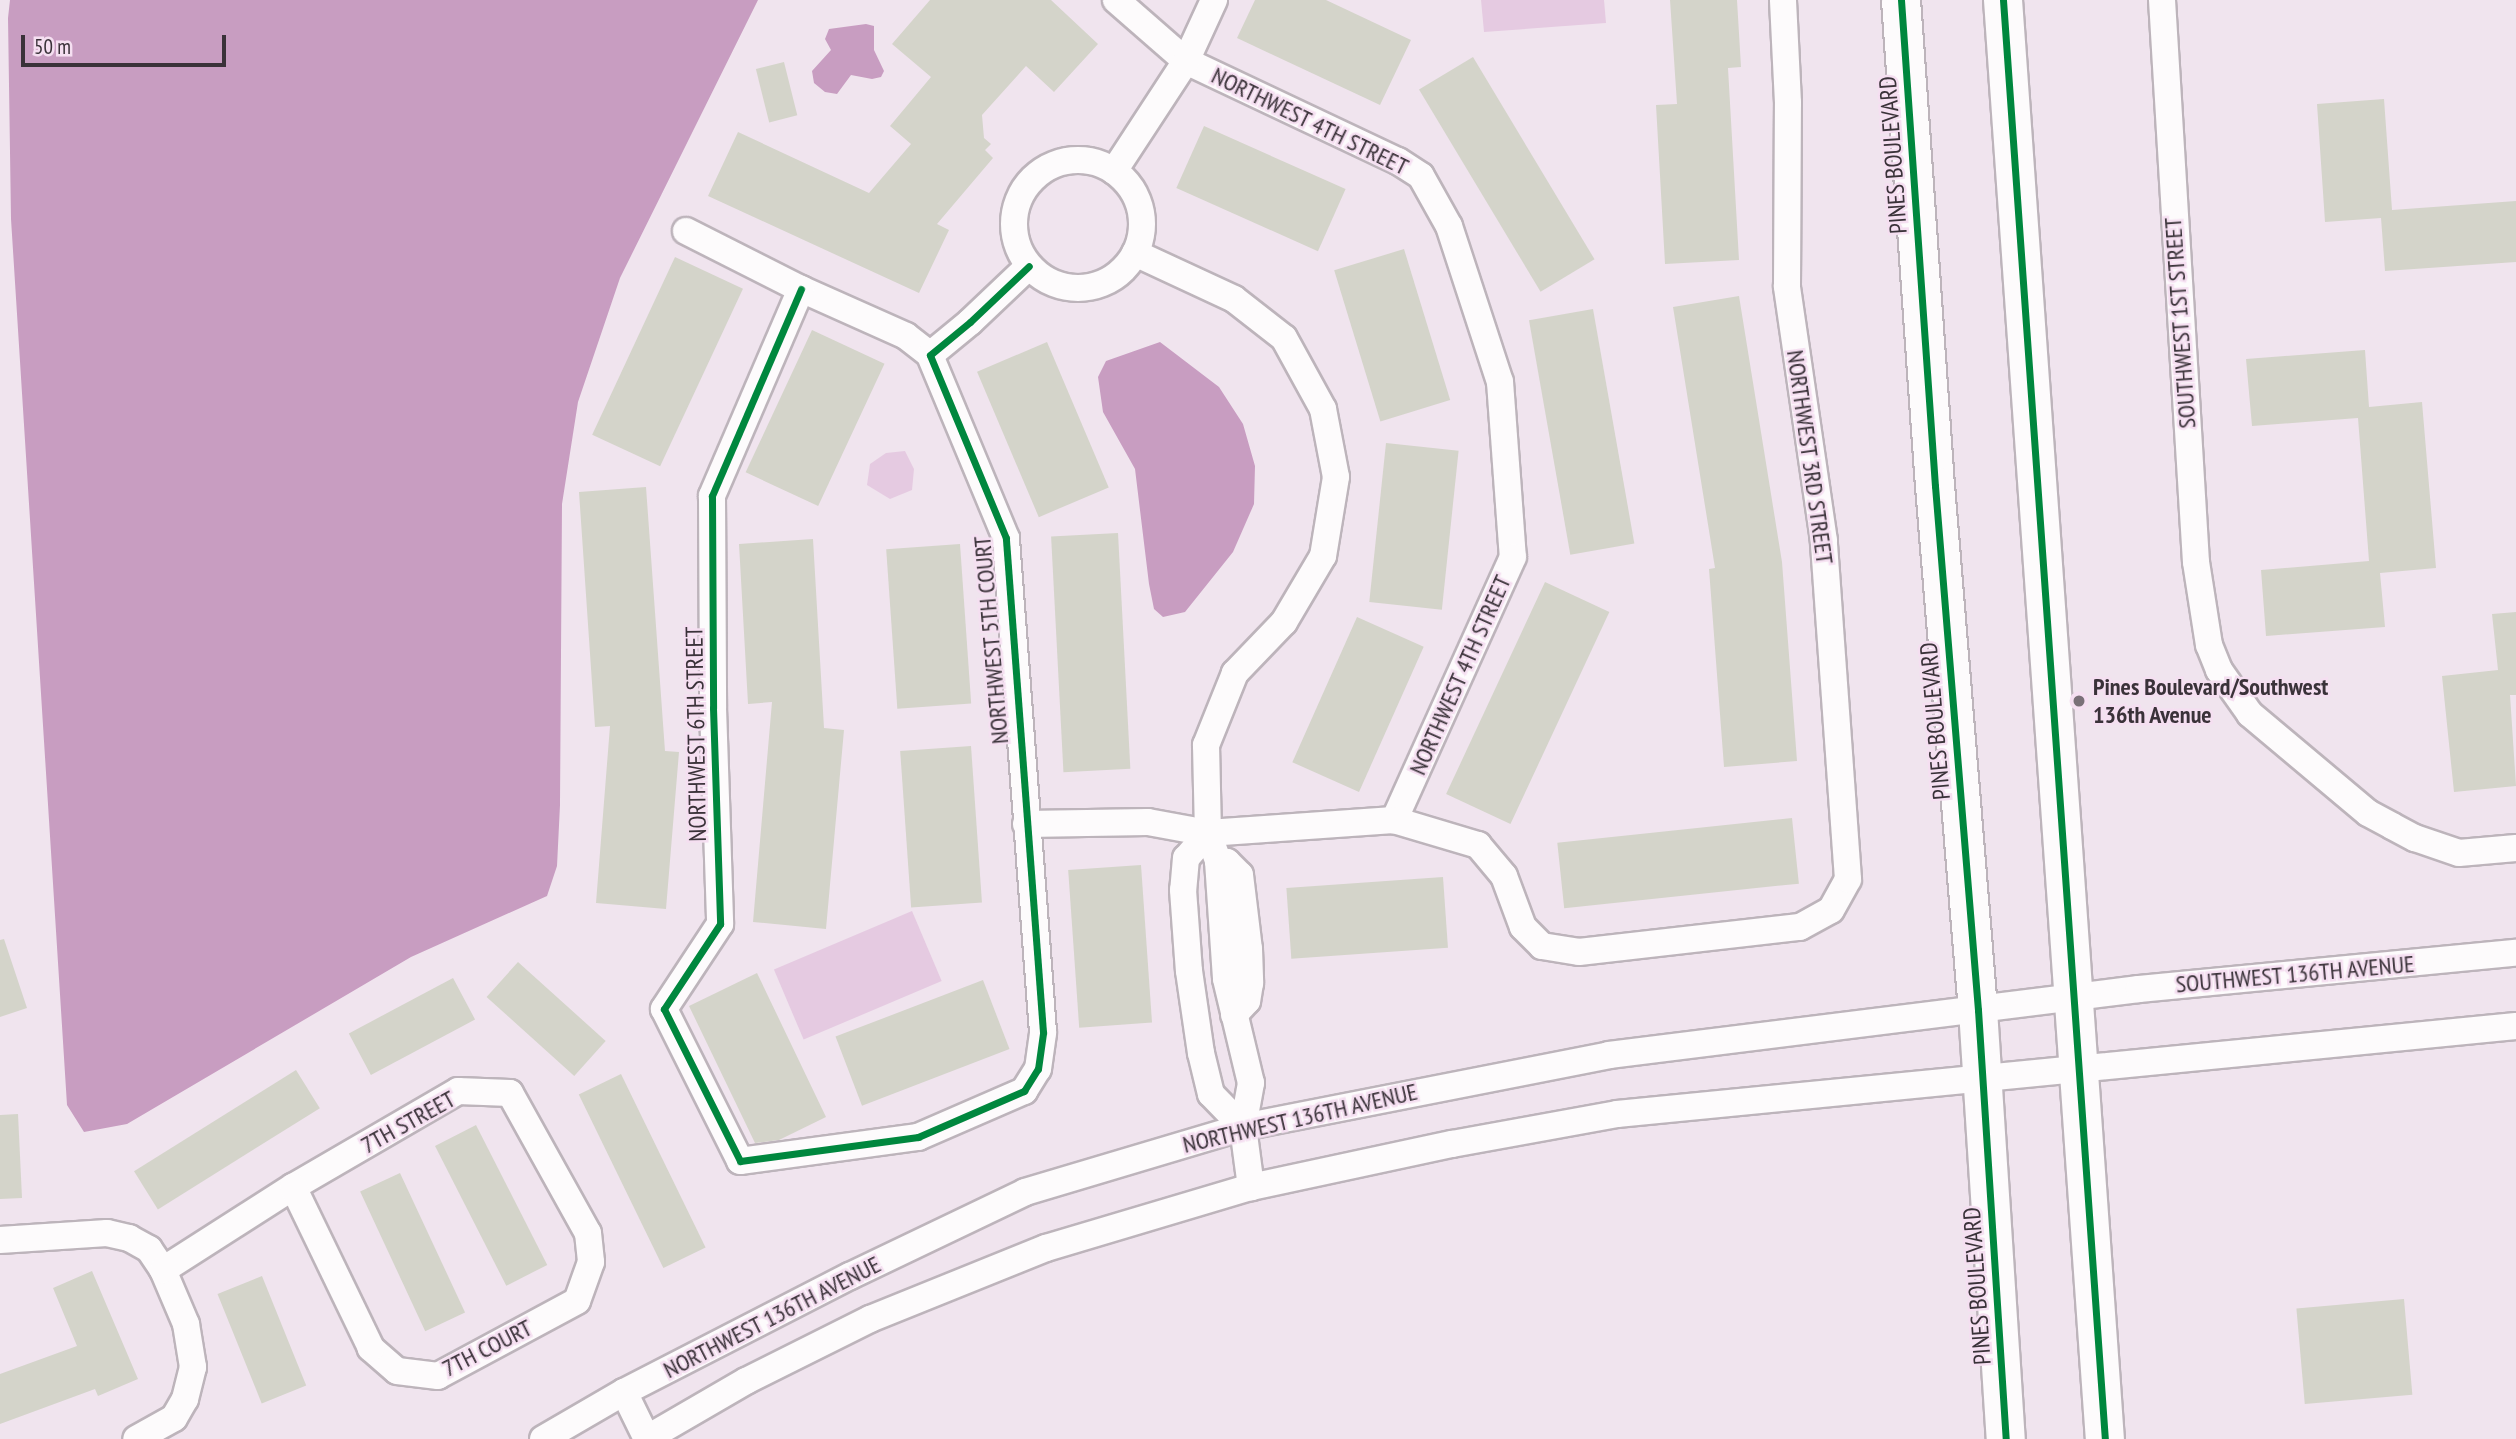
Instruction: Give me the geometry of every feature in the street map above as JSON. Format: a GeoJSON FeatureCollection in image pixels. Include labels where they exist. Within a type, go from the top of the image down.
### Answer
{"type":"FeatureCollection","features":[{"type":"Feature","properties":{"kind":"highway","name":"PINES BOULEVARD"},"geometry":{"type":"LineString","coordinates":[[1901,0],[1935,475],[1978,1010],[2006,1439]]}},
{"type":"Feature","properties":{"kind":"highway"},"geometry":{"type":"LineString","coordinates":[[2003,0],[2105,1439]]}},
{"type":"Feature","properties":{"kind":"street","name":"NORTHWEST 4TH STREET"},"geometry":{"type":"LineString","coordinates":[[1116,0],[1186,61],[1398,161],[1421,176],[1449,226],[1500,382],[1513,558],[1395,820]]}},
{"type":"Feature","properties":{"kind":"street"},"geometry":{"type":"LineString","coordinates":[[1114,171],[1186,61],[1214,0]]}},
{"type":"Feature","properties":{"kind":"street","name":"NORTHWEST 3RD STREET"},"geometry":{"type":"LineString","coordinates":[[1395,820],[1478,845],[1504,876],[1523,927],[1542,946],[1579,952],[1800,927],[1831,910],[1848,879],[1824,541],[1787,286],[1788,103],[1783,0]]}},
{"type":"Feature","properties":{"kind":"street","name":"SOUTHWEST 1ST STREET"},"geometry":{"type":"LineString","coordinates":[[2162,0],[2195,548],[2209,645],[2231,691],[2250,714],[2368,813],[2415,838],[2459,853],[2516,848]]}},
{"type":"Feature","properties":{"kind":"street"},"geometry":{"type":"LineString","coordinates":[[1075,160],[1095,162],[1114,171],[1127,184],[1136,199],[1141,226],[1135,253],[1122,270],[1105,282],[1086,288],[1065,287],[1045,279],[1029,266],[1018,248],[1014,229],[1016,208],[1024,190],[1037,174],[1055,164],[1075,160]]}},
{"type":"Feature","properties":{"kind":"street"},"geometry":{"type":"LineString","coordinates":[[686,231],[801,289],[906,336],[930,355],[970,322],[1029,266]]}},
{"type":"Feature","properties":{"kind":"street"},"geometry":{"type":"LineString","coordinates":[[1135,253],[1234,299],[1284,338],[1323,409],[1336,477],[1323,556],[1284,622],[1235,673],[1206,746],[1208,833],[1218,861],[1226,978],[1251,1083],[1243,1127],[1251,1187]]}},
{"type":"Feature","properties":{"kind":"street","name":"NORTHWEST 6TH STREET"},"geometry":{"type":"LineString","coordinates":[[801,289],[712,496],[713,708],[720,924],[664,1009],[740,1161],[918,1137],[1024,1091],[1038,1069]]}},
{"type":"Feature","properties":{"kind":"street","name":"NORTHWEST 5TH COURT"},"geometry":{"type":"LineString","coordinates":[[930,355],[1006,538],[1043,1032],[1038,1069]]}},
{"type":"Feature","properties":{"kind":"street"},"geometry":{"type":"LineString","coordinates":[[1026,824],[1148,822],[1208,833],[1395,820]]}},
{"type":"Feature","properties":{"kind":"street"},"geometry":{"type":"LineString","coordinates":[[1208,833],[1186,858],[1183,891],[1193,1008],[1211,1094],[1243,1127]]}},
{"type":"Feature","properties":{"kind":"street"},"geometry":{"type":"LineString","coordinates":[[1218,861],[1227,862],[1240,875],[1249,949],[1250,983],[1247,1001],[1234,1015]]}},
{"type":"Feature","properties":{"kind":"street"},"geometry":{"type":"LineString","coordinates":[[1185,924],[1220,920]]}},
{"type":"Feature","properties":{"kind":"street","name":"SOUTHWEST 136TH AVENUE"},"geometry":{"type":"LineString","coordinates":[[2075,998],[2516,953]]}},
{"type":"Feature","properties":{"kind":"street","name":"NORTHWEST 136TH AVENUE"},"geometry":{"type":"LineString","coordinates":[[543,1439],[624,1392],[850,1276],[1025,1192],[1243,1127],[1609,1055],[2075,998]]}},
{"type":"Feature","properties":{"kind":"street"},"geometry":{"type":"LineString","coordinates":[[2080,1068],[2516,1026]]}},
{"type":"Feature","properties":{"kind":"street","name":"NORTHWEST 136TH AVENUE"},"geometry":{"type":"LineString","coordinates":[[647,1439],[746,1381],[870,1319],[1046,1248],[1251,1187],[1452,1144],[1617,1114],[2080,1068]]}},
{"type":"Feature","properties":{"kind":"street","name":"7TH STREET"},"geometry":{"type":"LineString","coordinates":[[293,1187],[458,1091],[510,1093],[588,1233],[591,1262]]}},
{"type":"Feature","properties":{"kind":"street"},"geometry":{"type":"LineString","coordinates":[[163,1270],[293,1187]]}},
{"type":"Feature","properties":{"kind":"street","name":"7TH COURT"},"geometry":{"type":"LineString","coordinates":[[293,1187],[371,1348],[397,1371],[438,1376],[577,1301],[591,1262]]}},
{"type":"Feature","properties":{"kind":"street"},"geometry":{"type":"LineString","coordinates":[[0,1240],[107,1233],[129,1238],[149,1249],[163,1270],[186,1324],[193,1367],[185,1398],[174,1418],[136,1439]]}},
{"type":"Feature","properties":{"kind":"street"},"geometry":{"type":"LineString","coordinates":[[624,1392],[647,1439]]}},
{"type":"Feature","properties":{"kind":"shaded area"},"geometry":{"type":"Polygon","coordinates":[[[10,0],[758,0],[620,278],[578,402],[562,504],[560,805],[557,866],[547,896],[411,957],[127,1124],[84,1132],[67,1105],[11,219],[10,0]]]}},
{"type":"Feature","properties":{"kind":"shaded area"},"geometry":{"type":"Polygon","coordinates":[[[1481,0],[1604,0],[1606,23],[1484,32],[1481,0]]]}},
{"type":"Feature","properties":{"kind":"shaded area"},"geometry":{"type":"Polygon","coordinates":[[[866,24],[874,26],[874,50],[884,71],[881,77],[872,79],[851,75],[837,94],[825,92],[814,83],[812,71],[831,50],[825,39],[829,29],[866,24]]]}},
{"type":"Feature","properties":{"kind":"shaded area"},"geometry":{"type":"Polygon","coordinates":[[[1160,342],[1219,387],[1243,424],[1255,466],[1254,504],[1233,552],[1185,612],[1163,617],[1154,609],[1149,584],[1135,469],[1103,412],[1098,377],[1106,361],[1160,342]]]}},
{"type":"Feature","properties":{"kind":"shaded area"},"geometry":{"type":"Polygon","coordinates":[[[905,451],[914,469],[912,490],[890,499],[867,485],[870,464],[886,453],[905,451]]]}},
{"type":"Feature","properties":{"kind":"shaded area"},"geometry":{"type":"Polygon","coordinates":[[[912,911],[942,981],[804,1040],[774,970],[912,911]]]}},
{"type":"Feature","properties":{"kind":"building"},"geometry":{"type":"Polygon","coordinates":[[[930,0],[1051,0],[1098,44],[1054,92],[1026,66],[982,115],[984,138],[991,144],[985,150],[993,158],[937,224],[949,230],[919,293],[708,196],[738,132],[869,193],[911,144],[890,126],[931,77],[892,44],[930,0]]]}},
{"type":"Feature","properties":{"kind":"building"},"geometry":{"type":"Polygon","coordinates":[[[1255,0],[1326,0],[1411,40],[1380,105],[1237,38],[1255,0]]]}},
{"type":"Feature","properties":{"kind":"building"},"geometry":{"type":"Polygon","coordinates":[[[1670,0],[1737,0],[1741,67],[1728,68],[1739,260],[1665,264],[1656,105],[1677,104],[1670,0]]]}},
{"type":"Feature","properties":{"kind":"building"},"geometry":{"type":"Polygon","coordinates":[[[1473,57],[1595,259],[1541,292],[1419,89],[1473,57]]]}},
{"type":"Feature","properties":{"kind":"building"},"geometry":{"type":"Polygon","coordinates":[[[784,62],[797,115],[769,122],[756,69],[784,62]]]}},
{"type":"Feature","properties":{"kind":"building"},"geometry":{"type":"Polygon","coordinates":[[[2384,99],[2392,210],[2516,201],[2516,262],[2385,271],[2381,218],[2325,222],[2317,104],[2384,99]]]}},
{"type":"Feature","properties":{"kind":"building"},"geometry":{"type":"Polygon","coordinates":[[[1204,126],[1346,189],[1318,251],[1176,188],[1204,126]]]}},
{"type":"Feature","properties":{"kind":"building"},"geometry":{"type":"Polygon","coordinates":[[[1404,249],[1450,400],[1380,421],[1334,270],[1404,249]]]}},
{"type":"Feature","properties":{"kind":"building"},"geometry":{"type":"Polygon","coordinates":[[[675,257],[743,289],[660,466],[592,435],[675,257]]]}},
{"type":"Feature","properties":{"kind":"building"},"geometry":{"type":"Polygon","coordinates":[[[1739,296],[1782,562],[1797,761],[1724,767],[1709,569],[1715,568],[1673,307],[1739,296]]]}},
{"type":"Feature","properties":{"kind":"building"},"geometry":{"type":"Polygon","coordinates":[[[1593,309],[1634,543],[1570,555],[1529,320],[1593,309]]]}},
{"type":"Feature","properties":{"kind":"building"},"geometry":{"type":"Polygon","coordinates":[[[812,330],[885,364],[818,506],[746,472],[812,330]]]}},
{"type":"Feature","properties":{"kind":"building"},"geometry":{"type":"Polygon","coordinates":[[[1047,342],[1109,487],[1039,517],[977,372],[1047,342]]]}},
{"type":"Feature","properties":{"kind":"building"},"geometry":{"type":"Polygon","coordinates":[[[2365,350],[2369,407],[2422,402],[2436,568],[2380,573],[2385,627],[2266,636],[2261,570],[2369,561],[2358,418],[2252,426],[2246,359],[2365,350]]]}},
{"type":"Feature","properties":{"kind":"building"},"geometry":{"type":"Polygon","coordinates":[[[1386,443],[1459,451],[1442,610],[1369,602],[1386,443]]]}},
{"type":"Feature","properties":{"kind":"building"},"geometry":{"type":"Polygon","coordinates":[[[646,487],[665,751],[679,752],[666,909],[596,903],[610,726],[595,727],[579,492],[646,487]]]}},
{"type":"Feature","properties":{"kind":"building"},"geometry":{"type":"Polygon","coordinates":[[[1118,533],[1130,769],[1063,772],[1051,537],[1118,533]]]}},
{"type":"Feature","properties":{"kind":"building"},"geometry":{"type":"Polygon","coordinates":[[[813,539],[824,728],[844,730],[826,929],[753,922],[772,702],[748,704],[739,544],[813,539]]]}},
{"type":"Feature","properties":{"kind":"building"},"geometry":{"type":"Polygon","coordinates":[[[960,544],[971,704],[897,709],[886,549],[960,544]]]}},
{"type":"Feature","properties":{"kind":"building"},"geometry":{"type":"Polygon","coordinates":[[[1545,582],[1609,612],[1510,824],[1446,794],[1545,582]]]}},
{"type":"Feature","properties":{"kind":"building"},"geometry":{"type":"Polygon","coordinates":[[[2516,612],[2516,695],[2510,695],[2516,786],[2454,792],[2442,676],[2498,670],[2492,614],[2516,612]]]}},
{"type":"Feature","properties":{"kind":"building"},"geometry":{"type":"Polygon","coordinates":[[[1357,617],[1424,647],[1359,792],[1292,762],[1357,617]]]}},
{"type":"Feature","properties":{"kind":"building"},"geometry":{"type":"Polygon","coordinates":[[[971,746],[982,903],[911,908],[900,751],[971,746]]]}},
{"type":"Feature","properties":{"kind":"building"},"geometry":{"type":"Polygon","coordinates":[[[1792,818],[1799,884],[1564,908],[1557,843],[1792,818]]]}},
{"type":"Feature","properties":{"kind":"building"},"geometry":{"type":"Polygon","coordinates":[[[1141,865],[1152,1023],[1079,1028],[1068,870],[1141,865]]]}},
{"type":"Feature","properties":{"kind":"building"},"geometry":{"type":"Polygon","coordinates":[[[1443,877],[1448,948],[1291,959],[1286,888],[1443,877]]]}},
{"type":"Feature","properties":{"kind":"building"},"geometry":{"type":"Polygon","coordinates":[[[4,939],[27,1008],[0,1017],[0,940],[4,939]]]}},
{"type":"Feature","properties":{"kind":"building"},"geometry":{"type":"Polygon","coordinates":[[[518,962],[606,1041],[574,1076],[487,997],[518,962]]]}},
{"type":"Feature","properties":{"kind":"building"},"geometry":{"type":"Polygon","coordinates":[[[757,973],[826,1117],[779,1140],[755,1143],[689,1006],[757,973]]]}},
{"type":"Feature","properties":{"kind":"building"},"geometry":{"type":"Polygon","coordinates":[[[453,978],[475,1019],[371,1075],[349,1033],[453,978]]]}},
{"type":"Feature","properties":{"kind":"building"},"geometry":{"type":"Polygon","coordinates":[[[983,980],[1010,1049],[862,1106],[835,1037],[983,980]]]}},
{"type":"Feature","properties":{"kind":"building"},"geometry":{"type":"Polygon","coordinates":[[[296,1070],[320,1108],[158,1209],[134,1171],[296,1070]]]}},
{"type":"Feature","properties":{"kind":"building"},"geometry":{"type":"Polygon","coordinates":[[[621,1074],[706,1247],[663,1268],[579,1095],[621,1074]]]}},
{"type":"Feature","properties":{"kind":"building"},"geometry":{"type":"Polygon","coordinates":[[[18,1114],[22,1198],[0,1199],[0,1115],[18,1114]]]}},
{"type":"Feature","properties":{"kind":"building"},"geometry":{"type":"Polygon","coordinates":[[[476,1125],[547,1265],[506,1286],[435,1146],[476,1125]]]}},
{"type":"Feature","properties":{"kind":"building"},"geometry":{"type":"Polygon","coordinates":[[[400,1173],[465,1313],[425,1331],[360,1192],[400,1173]]]}},
{"type":"Feature","properties":{"kind":"building"},"geometry":{"type":"Polygon","coordinates":[[[92,1271],[138,1379],[98,1396],[95,1389],[0,1424],[0,1374],[77,1346],[53,1288],[92,1271]]]}},
{"type":"Feature","properties":{"kind":"building"},"geometry":{"type":"Polygon","coordinates":[[[262,1276],[306,1385],[262,1403],[217,1294],[262,1276]]]}},
{"type":"Feature","properties":{"kind":"building"},"geometry":{"type":"Polygon","coordinates":[[[2404,1299],[2412,1395],[2305,1404],[2296,1308],[2404,1299]]]}},
{"type":"Feature","properties":{"kind":"cycle path"},"geometry":{"type":"LineString","coordinates":[[1901,0],[1935,486],[1978,1010],[2006,1439]]}},
{"type":"Feature","properties":{"kind":"cycle path"},"geometry":{"type":"LineString","coordinates":[[2003,0],[2105,1439]]}},
{"type":"Feature","properties":{"kind":"cycle path"},"geometry":{"type":"LineString","coordinates":[[801,289],[712,496],[713,708],[720,924],[664,1009],[740,1161],[918,1137],[1024,1091],[1038,1069],[1043,1032],[1006,538],[930,355],[970,322],[1029,266]]}},
{"type":"Feature","properties":{"kind":"place","name":"Pines Boulevard/Southwest 136th Avenue"},"geometry":{"type":"Point","coordinates":[2079,701]}}]}
